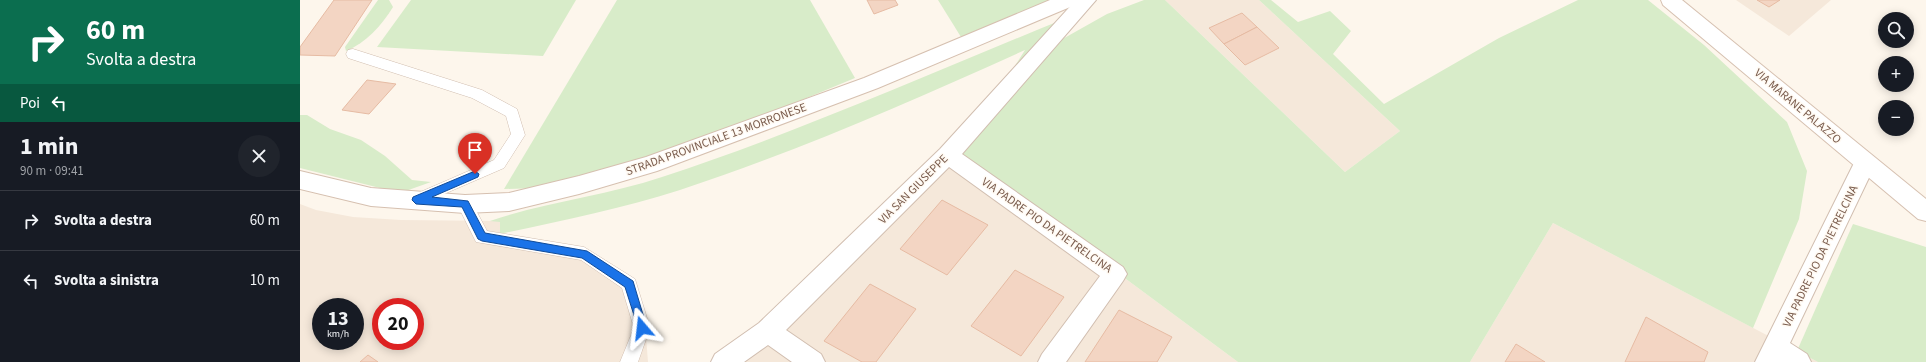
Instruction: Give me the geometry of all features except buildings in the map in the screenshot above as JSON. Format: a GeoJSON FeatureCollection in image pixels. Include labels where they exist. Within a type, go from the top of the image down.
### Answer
{"type":"FeatureCollection","features":[{"type":"Feature","properties":{"kind":"street","name":"STRADA PROVINCIALE 13 MORRONESE"},"geometry":{"type":"LineString","coordinates":[[300,180],[332,189],[371,197],[465,204],[509,202],[579,185],[650,165],[871,83],[1068,0]]}},
{"type":"Feature","properties":{"kind":"street","name":"VIA SAN GIUSEPPE"},"geometry":{"type":"LineString","coordinates":[[724,362],[768,331],[948,154],[1087,0]]}},
{"type":"Feature","properties":{"kind":"street","name":"VIA MARANE PALAZZO"},"geometry":{"type":"LineString","coordinates":[[1670,0],[1926,212]]}},
{"type":"Feature","properties":{"kind":"street","name":"VIA PADRE PIO DA PIETRELCINA"},"geometry":{"type":"LineString","coordinates":[[948,154],[1115,274],[1050,362]]}},
{"type":"Feature","properties":{"kind":"street","name":"VIA PADRE PIO DA PIETRELCINA"},"geometry":{"type":"LineString","coordinates":[[1798,362],[1771,355],[1865,163]]}},
{"type":"Feature","properties":{"kind":"street"},"geometry":{"type":"LineString","coordinates":[[768,331],[812,362]]}},
{"type":"Feature","properties":{"kind":"lane"},"geometry":{"type":"LineString","coordinates":[[353,54],[477,94],[512,113],[518,135],[499,164],[416,200]]}},
{"type":"Feature","properties":{"kind":"lane"},"geometry":{"type":"LineString","coordinates":[[465,204],[482,237],[584,254],[629,284],[642,328],[628,362]]}},
{"type":"Feature","properties":{"kind":"shaded area"},"geometry":{"type":"Polygon","coordinates":[[[1165,0],[1259,0],[1400,131],[1345,172],[1165,0]]]}},
{"type":"Feature","properties":{"kind":"shaded area"},"geometry":{"type":"Polygon","coordinates":[[[1736,0],[1831,0],[1789,36],[1736,0]]]}},
{"type":"Feature","properties":{"kind":"shaded area"},"geometry":{"type":"Polygon","coordinates":[[[956,153],[1238,362],[718,362],[956,153]]]}},
{"type":"Feature","properties":{"kind":"shaded area"},"geometry":{"type":"Polygon","coordinates":[[[300,204],[316,210],[353,217],[401,220],[500,221],[501,234],[570,247],[602,258],[628,277],[645,324],[648,362],[300,362],[300,204]]]}},
{"type":"Feature","properties":{"kind":"shaded area"},"geometry":{"type":"Polygon","coordinates":[[[1553,223],[1818,362],[1470,362],[1553,223]]]}},
{"type":"Feature","properties":{"kind":"green space"},"geometry":{"type":"Polygon","coordinates":[[[378,0],[389,0],[393,7],[373,33],[353,48],[346,51],[345,47],[378,0]]]}},
{"type":"Feature","properties":{"kind":"green space"},"geometry":{"type":"Polygon","coordinates":[[[411,0],[576,0],[543,56],[377,47],[411,0]]]}},
{"type":"Feature","properties":{"kind":"green space"},"geometry":{"type":"Polygon","coordinates":[[[617,0],[810,0],[855,78],[737,127],[627,166],[540,188],[504,189],[617,0]]]}},
{"type":"Feature","properties":{"kind":"green space"},"geometry":{"type":"Polygon","coordinates":[[[938,0],[1053,0],[961,37],[938,0]]]}},
{"type":"Feature","properties":{"kind":"green space"},"geometry":{"type":"Polygon","coordinates":[[[1144,0],[1165,0],[1345,172],[1400,131],[1259,0],[1271,0],[1298,22],[1330,11],[1351,31],[1333,54],[1384,104],[1499,38],[1578,0],[1648,0],[1704,45],[1787,122],[1807,171],[1799,219],[1753,328],[1553,223],[1470,362],[1238,362],[956,153],[1059,41],[1107,14],[1144,0]]]}},
{"type":"Feature","properties":{"kind":"green space"},"geometry":{"type":"Polygon","coordinates":[[[1064,19],[1034,52],[1005,77],[1013,69],[1025,50],[940,88],[811,142],[680,190],[613,209],[500,234],[500,222],[490,221],[511,214],[640,184],[713,160],[864,101],[1064,19]]]}},
{"type":"Feature","properties":{"kind":"green space"},"geometry":{"type":"Polygon","coordinates":[[[300,115],[307,115],[330,129],[361,140],[385,156],[412,180],[431,182],[400,193],[300,168],[300,115]]]}},
{"type":"Feature","properties":{"kind":"green space"},"geometry":{"type":"Polygon","coordinates":[[[1853,224],[1926,247],[1926,362],[1818,362],[1797,351],[1853,224]]]}},
{"type":"Feature","properties":{"kind":"route"},"geometry":{"type":"LineString","coordinates":[[475,174],[416,200],[465,204],[482,237],[584,254],[629,284],[642,328]]}}]}
